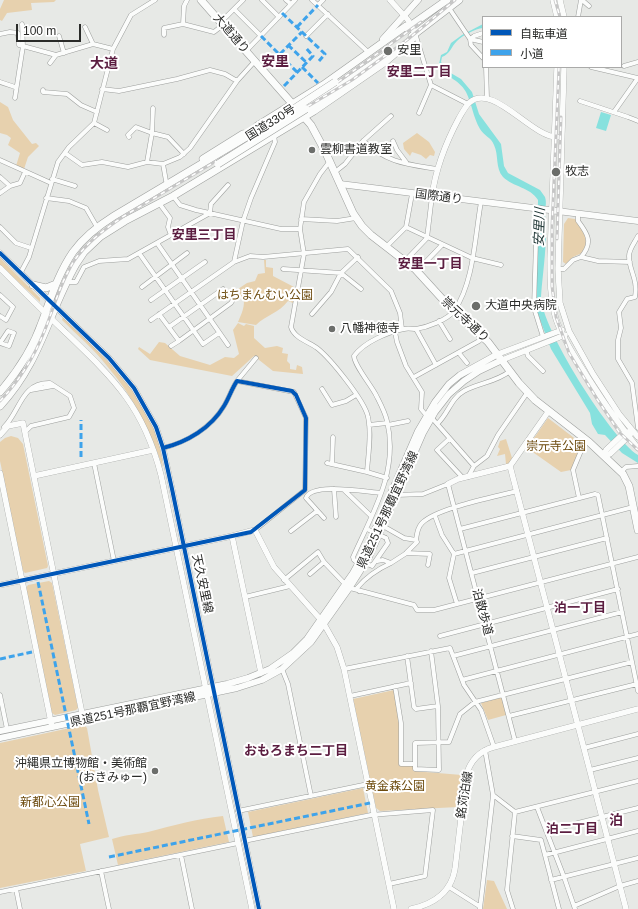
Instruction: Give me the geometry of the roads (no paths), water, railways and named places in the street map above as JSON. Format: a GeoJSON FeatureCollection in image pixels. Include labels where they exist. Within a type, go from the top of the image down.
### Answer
{"type":"FeatureCollection","features":[{"type":"Feature","properties":{"kind":"main road","name":"大道通り"},"geometry":{"type":"LineString","coordinates":[[201,0],[293,104]]}},
{"type":"Feature","properties":{"kind":"main road"},"geometry":{"type":"LineString","coordinates":[[0,392],[27,355],[46,313],[56,284],[74,252],[97,228],[124,210],[128,204],[293,104],[334,83],[367,51],[391,32],[403,15],[418,0]]}},
{"type":"Feature","properties":{"kind":"main road","name":"国道330号"},"geometry":{"type":"LineString","coordinates":[[334,83],[447,0]]}},
{"type":"Feature","properties":{"kind":"main road"},"geometry":{"type":"LineString","coordinates":[[0,406],[25,374],[52,319],[67,282],[81,256],[98,238],[173,196],[304,117],[385,62],[412,39],[415,33],[459,0]]}},
{"type":"Feature","properties":{"kind":"main road","name":"国道330号"},"geometry":{"type":"LineString","coordinates":[[98,238],[130,215],[216,161],[334,83],[415,33]]}},
{"type":"Feature","properties":{"kind":"main road","name":"崇元寺通り"},"geometry":{"type":"LineString","coordinates":[[293,104],[316,134],[356,218],[371,235],[417,271],[454,311],[483,337],[527,393],[548,412],[586,439],[621,472],[629,486],[633,507],[637,517],[638,530]]}},
{"type":"Feature","properties":{"kind":"main road","name":"国道330号"},"geometry":{"type":"LineString","coordinates":[[124,210],[216,161]]}},
{"type":"Feature","properties":{"kind":"main road","name":"国際通り"},"geometry":{"type":"LineString","coordinates":[[340,184],[548,210]]}},
{"type":"Feature","properties":{"kind":"main road"},"geometry":{"type":"LineString","coordinates":[[548,210],[638,221]]}},
{"type":"Feature","properties":{"kind":"main road"},"geometry":{"type":"LineString","coordinates":[[33,285],[46,288],[56,284]]}},
{"type":"Feature","properties":{"kind":"main road","name":"県道251号那覇宜野湾線"},"geometry":{"type":"LineString","coordinates":[[362,564],[375,531],[429,416],[464,381],[500,357]]}},
{"type":"Feature","properties":{"kind":"main road","name":"県道251号那覇宜野湾線"},"geometry":{"type":"LineString","coordinates":[[214,690],[248,685],[282,669],[304,650],[362,564],[383,526],[429,416]]}},
{"type":"Feature","properties":{"kind":"main road","name":"県道251号那覇宜野湾線"},"geometry":{"type":"LineString","coordinates":[[0,738],[83,717],[206,692],[261,674],[279,664],[293,653],[322,622]]}},
{"type":"Feature","properties":{"kind":"main road","name":"県道251号那覇宜野湾線"},"geometry":{"type":"LineString","coordinates":[[0,731],[52,724]]}},
{"type":"Feature","properties":{"kind":"street"},"geometry":{"type":"LineString","coordinates":[[21,272],[25,267],[58,162],[65,152],[94,123],[113,48],[131,15],[155,0]]}},
{"type":"Feature","properties":{"kind":"street"},"geometry":{"type":"LineString","coordinates":[[183,24],[184,6],[187,0]]}},
{"type":"Feature","properties":{"kind":"street"},"geometry":{"type":"LineString","coordinates":[[164,34],[164,28],[183,24],[214,32],[242,0]]}},
{"type":"Feature","properties":{"kind":"street"},"geometry":{"type":"LineString","coordinates":[[262,0],[279,17]]}},
{"type":"Feature","properties":{"kind":"street"},"geometry":{"type":"LineString","coordinates":[[286,0],[291,4]]}},
{"type":"Feature","properties":{"kind":"street"},"geometry":{"type":"LineString","coordinates":[[246,51],[295,0]]}},
{"type":"Feature","properties":{"kind":"street"},"geometry":{"type":"LineString","coordinates":[[312,0],[367,51]]}},
{"type":"Feature","properties":{"kind":"street"},"geometry":{"type":"LineString","coordinates":[[318,5],[323,0]]}},
{"type":"Feature","properties":{"kind":"street"},"geometry":{"type":"LineString","coordinates":[[390,0],[411,25],[415,33],[431,85],[419,113]]}},
{"type":"Feature","properties":{"kind":"street"},"geometry":{"type":"LineString","coordinates":[[552,0],[557,16]]}},
{"type":"Feature","properties":{"kind":"street"},"geometry":{"type":"LineString","coordinates":[[560,0],[564,16]]}},
{"type":"Feature","properties":{"kind":"street"},"geometry":{"type":"LineString","coordinates":[[578,16],[581,0],[589,6]]}},
{"type":"Feature","properties":{"kind":"street"},"geometry":{"type":"LineString","coordinates":[[449,8],[469,38],[471,45],[482,57]]}},
{"type":"Feature","properties":{"kind":"street"},"geometry":{"type":"LineString","coordinates":[[234,10],[261,36]]}},
{"type":"Feature","properties":{"kind":"street"},"geometry":{"type":"LineString","coordinates":[[306,36],[328,14]]}},
{"type":"Feature","properties":{"kind":"street"},"geometry":{"type":"LineString","coordinates":[[15,98],[23,46],[22,24]]}},
{"type":"Feature","properties":{"kind":"street"},"geometry":{"type":"LineString","coordinates":[[85,27],[93,44]]}},
{"type":"Feature","properties":{"kind":"street"},"geometry":{"type":"LineString","coordinates":[[0,34],[10,32],[18,34],[19,45],[56,55],[93,44],[113,48]]}},
{"type":"Feature","properties":{"kind":"street"},"geometry":{"type":"LineString","coordinates":[[469,38],[482,33]]}},
{"type":"Feature","properties":{"kind":"street"},"geometry":{"type":"LineString","coordinates":[[59,36],[64,53]]}},
{"type":"Feature","properties":{"kind":"street"},"geometry":{"type":"LineString","coordinates":[[469,38],[482,42]]}},
{"type":"Feature","properties":{"kind":"street"},"geometry":{"type":"LineString","coordinates":[[50,64],[56,55]]}},
{"type":"Feature","properties":{"kind":"street"},"geometry":{"type":"LineString","coordinates":[[65,152],[82,165],[102,162],[128,167],[147,162],[163,164],[184,154],[237,81],[255,61]]}},
{"type":"Feature","properties":{"kind":"street"},"geometry":{"type":"LineString","coordinates":[[624,66],[638,62]]}},
{"type":"Feature","properties":{"kind":"street"},"geometry":{"type":"LineString","coordinates":[[486,68],[487,98]]}},
{"type":"Feature","properties":{"kind":"street"},"geometry":{"type":"LineString","coordinates":[[557,68],[555,137],[548,210],[550,289],[555,317],[561,337],[625,432],[624,438]]}},
{"type":"Feature","properties":{"kind":"street"},"geometry":{"type":"LineString","coordinates":[[564,68],[558,297],[569,331],[606,396],[636,430]]}},
{"type":"Feature","properties":{"kind":"street"},"geometry":{"type":"LineString","coordinates":[[595,68],[638,78],[614,112]]}},
{"type":"Feature","properties":{"kind":"street"},"geometry":{"type":"LineString","coordinates":[[102,89],[119,91],[177,79],[210,70],[225,74],[237,81]]}},
{"type":"Feature","properties":{"kind":"street"},"geometry":{"type":"LineString","coordinates":[[0,82],[16,87]]}},
{"type":"Feature","properties":{"kind":"street"},"geometry":{"type":"LineString","coordinates":[[431,85],[467,105]]}},
{"type":"Feature","properties":{"kind":"street"},"geometry":{"type":"LineString","coordinates":[[43,90],[43,92],[67,94],[81,105],[97,112]]}},
{"type":"Feature","properties":{"kind":"street"},"geometry":{"type":"LineString","coordinates":[[405,261],[426,238],[437,169],[444,148],[467,105],[476,98],[487,98],[505,107],[545,135],[562,138]]}},
{"type":"Feature","properties":{"kind":"street"},"geometry":{"type":"LineString","coordinates":[[580,101],[614,112],[638,122]]}},
{"type":"Feature","properties":{"kind":"street"},"geometry":{"type":"LineString","coordinates":[[147,162],[152,132],[153,108]]}},
{"type":"Feature","properties":{"kind":"street"},"geometry":{"type":"LineString","coordinates":[[335,172],[345,164],[364,141],[391,116]]}},
{"type":"Feature","properties":{"kind":"street"},"geometry":{"type":"LineString","coordinates":[[94,123],[107,130]]}},
{"type":"Feature","properties":{"kind":"street"},"geometry":{"type":"LineString","coordinates":[[129,137],[128,135],[136,127],[168,137],[184,154]]}},
{"type":"Feature","properties":{"kind":"street"},"geometry":{"type":"LineString","coordinates":[[234,262],[243,221],[275,142],[274,135]]}},
{"type":"Feature","properties":{"kind":"street"},"geometry":{"type":"LineString","coordinates":[[364,141],[378,153],[389,159],[406,164],[406,162],[437,169]]}},
{"type":"Feature","properties":{"kind":"street"},"geometry":{"type":"LineString","coordinates":[[393,141],[397,150],[406,162]]}},
{"type":"Feature","properties":{"kind":"street"},"geometry":{"type":"LineString","coordinates":[[0,160],[25,172],[52,181],[75,186]]}},
{"type":"Feature","properties":{"kind":"street"},"geometry":{"type":"LineString","coordinates":[[330,161],[320,174],[304,202],[300,229],[304,254],[292,330],[295,334],[317,348],[327,357],[366,410],[369,425],[367,472]]}},
{"type":"Feature","properties":{"kind":"street"},"geometry":{"type":"LineString","coordinates":[[163,164],[166,181]]}},
{"type":"Feature","properties":{"kind":"street"},"geometry":{"type":"LineString","coordinates":[[0,193],[10,186],[20,183],[25,172]]}},
{"type":"Feature","properties":{"kind":"street"},"geometry":{"type":"LineString","coordinates":[[0,177],[10,186]]}},
{"type":"Feature","properties":{"kind":"street"},"geometry":{"type":"LineString","coordinates":[[210,213],[211,204],[228,185]]}},
{"type":"Feature","properties":{"kind":"street"},"geometry":{"type":"LineString","coordinates":[[386,247],[406,228],[412,194]]}},
{"type":"Feature","properties":{"kind":"street"},"geometry":{"type":"LineString","coordinates":[[173,196],[183,206],[280,229],[300,229]]}},
{"type":"Feature","properties":{"kind":"street"},"geometry":{"type":"LineString","coordinates":[[46,198],[69,201],[86,208],[97,228]]}},
{"type":"Feature","properties":{"kind":"street"},"geometry":{"type":"LineString","coordinates":[[367,530],[386,538],[388,542],[377,561],[372,566],[362,564],[354,560],[353,557],[367,530],[371,516],[387,478],[390,454],[388,424],[372,385],[354,358],[363,346],[402,329],[416,329],[439,321],[448,317],[454,311],[466,285],[481,202]]}},
{"type":"Feature","properties":{"kind":"street"},"geometry":{"type":"LineString","coordinates":[[159,203],[170,218],[168,227],[171,235]]}},
{"type":"Feature","properties":{"kind":"street"},"geometry":{"type":"LineString","coordinates":[[538,208],[534,308],[545,338]]}},
{"type":"Feature","properties":{"kind":"street"},"geometry":{"type":"LineString","coordinates":[[67,282],[76,282],[81,270],[86,266],[99,261],[124,260],[210,213]]}},
{"type":"Feature","properties":{"kind":"street"},"geometry":{"type":"LineString","coordinates":[[578,213],[578,221],[588,236],[587,247],[582,257]]}},
{"type":"Feature","properties":{"kind":"street"},"geometry":{"type":"LineString","coordinates":[[301,219],[337,221],[356,218]]}},
{"type":"Feature","properties":{"kind":"street"},"geometry":{"type":"LineString","coordinates":[[0,227],[16,243],[31,248]]}},
{"type":"Feature","properties":{"kind":"street"},"geometry":{"type":"LineString","coordinates":[[406,228],[472,258],[501,265]]}},
{"type":"Feature","properties":{"kind":"street"},"geometry":{"type":"LineString","coordinates":[[638,236],[629,254],[630,262],[636,276],[636,298],[627,299],[619,312],[620,328],[618,352],[619,363],[632,383],[636,430],[638,437]]}},
{"type":"Feature","properties":{"kind":"street"},"geometry":{"type":"LineString","coordinates":[[157,243],[228,345]]}},
{"type":"Feature","properties":{"kind":"street"},"geometry":{"type":"LineString","coordinates":[[417,271],[442,245]]}},
{"type":"Feature","properties":{"kind":"street"},"geometry":{"type":"LineString","coordinates":[[151,320],[234,262],[250,256],[263,257],[348,249],[358,257],[391,291],[400,313],[402,329]]}},
{"type":"Feature","properties":{"kind":"street","name":"天久安里線"},"geometry":{"type":"LineString","coordinates":[[0,253],[109,358],[134,388],[156,427],[163,448],[184,546],[259,909]]}},
{"type":"Feature","properties":{"kind":"street"},"geometry":{"type":"LineString","coordinates":[[139,253],[203,344],[219,333]]}},
{"type":"Feature","properties":{"kind":"street"},"geometry":{"type":"LineString","coordinates":[[142,287],[187,253]]}},
{"type":"Feature","properties":{"kind":"street"},"geometry":{"type":"LineString","coordinates":[[312,314],[331,292],[341,273],[358,257]]}},
{"type":"Feature","properties":{"kind":"street"},"geometry":{"type":"LineString","coordinates":[[558,269],[564,269],[573,260],[582,257],[598,261],[630,262]]}},
{"type":"Feature","properties":{"kind":"street"},"geometry":{"type":"LineString","coordinates":[[151,300],[205,262]]}},
{"type":"Feature","properties":{"kind":"street","name":"天久安里線"},"geometry":{"type":"LineString","coordinates":[[0,268],[118,385],[139,417],[153,450],[161,475],[252,909]]}},
{"type":"Feature","properties":{"kind":"street"},"geometry":{"type":"LineString","coordinates":[[283,269],[341,273],[361,289]]}},
{"type":"Feature","properties":{"kind":"street"},"geometry":{"type":"LineString","coordinates":[[169,327],[223,289]]}},
{"type":"Feature","properties":{"kind":"street"},"geometry":{"type":"LineString","coordinates":[[0,294],[13,307],[6,320],[0,316]]}},
{"type":"Feature","properties":{"kind":"street"},"geometry":{"type":"LineString","coordinates":[[171,346],[231,303],[236,295]]}},
{"type":"Feature","properties":{"kind":"street"},"geometry":{"type":"LineString","coordinates":[[159,314],[179,341]]}},
{"type":"Feature","properties":{"kind":"street"},"geometry":{"type":"LineString","coordinates":[[439,321],[450,339]]}},
{"type":"Feature","properties":{"kind":"street"},"geometry":{"type":"LineString","coordinates":[[416,329],[436,365]]}},
{"type":"Feature","properties":{"kind":"street"},"geometry":{"type":"LineString","coordinates":[[500,357],[526,350],[558,331],[569,331]]}},
{"type":"Feature","properties":{"kind":"street"},"geometry":{"type":"LineString","coordinates":[[500,357],[545,338],[561,337],[569,331]]}},
{"type":"Feature","properties":{"kind":"street"},"geometry":{"type":"LineString","coordinates":[[395,332],[406,366],[414,377],[423,395],[421,409],[438,423],[449,439],[474,466]]}},
{"type":"Feature","properties":{"kind":"street"},"geometry":{"type":"LineString","coordinates":[[414,377],[479,341],[483,337]]}},
{"type":"Feature","properties":{"kind":"street"},"geometry":{"type":"LineString","coordinates":[[526,350],[528,356],[543,371]]}},
{"type":"Feature","properties":{"kind":"street"},"geometry":{"type":"LineString","coordinates":[[459,352],[467,363]]}},
{"type":"Feature","properties":{"kind":"street"},"geometry":{"type":"LineString","coordinates":[[163,448],[193,436],[210,423],[225,406],[237,381],[256,358]]}},
{"type":"Feature","properties":{"kind":"street"},"geometry":{"type":"LineString","coordinates":[[438,423],[443,419],[449,406],[464,391],[494,380],[510,371]]}},
{"type":"Feature","properties":{"kind":"street"},"geometry":{"type":"LineString","coordinates":[[0,584],[176,548],[255,530],[305,490],[306,418],[296,395],[292,391],[237,381]]}},
{"type":"Feature","properties":{"kind":"street"},"geometry":{"type":"LineString","coordinates":[[0,432],[12,419],[15,408],[28,391],[34,386],[47,383],[55,386],[71,398],[74,408],[73,413],[67,418],[31,426],[25,433]]}},
{"type":"Feature","properties":{"kind":"street"},"geometry":{"type":"LineString","coordinates":[[322,389],[332,405],[346,401],[356,395]]}},
{"type":"Feature","properties":{"kind":"street"},"geometry":{"type":"LineString","coordinates":[[466,478],[474,466],[487,456],[498,435],[527,393]]}},
{"type":"Feature","properties":{"kind":"street"},"geometry":{"type":"LineString","coordinates":[[397,495],[423,494],[466,478],[510,466],[548,412]]}},
{"type":"Feature","properties":{"kind":"street"},"geometry":{"type":"LineString","coordinates":[[369,425],[408,421]]}},
{"type":"Feature","properties":{"kind":"street"},"geometry":{"type":"LineString","coordinates":[[0,435],[10,426],[23,423],[83,717]]}},
{"type":"Feature","properties":{"kind":"street"},"geometry":{"type":"LineString","coordinates":[[625,432],[636,430]]}},
{"type":"Feature","properties":{"kind":"street"},"geometry":{"type":"LineString","coordinates":[[604,456],[610,454],[614,447],[636,430]]}},
{"type":"Feature","properties":{"kind":"street"},"geometry":{"type":"LineString","coordinates":[[332,464],[333,437]]}},
{"type":"Feature","properties":{"kind":"street"},"geometry":{"type":"LineString","coordinates":[[624,438],[638,448]]}},
{"type":"Feature","properties":{"kind":"street"},"geometry":{"type":"LineString","coordinates":[[449,439],[437,450],[466,478]]}},
{"type":"Feature","properties":{"kind":"street"},"geometry":{"type":"LineString","coordinates":[[579,498],[573,470],[586,439]]}},
{"type":"Feature","properties":{"kind":"street"},"geometry":{"type":"LineString","coordinates":[[34,476],[153,450]]}},
{"type":"Feature","properties":{"kind":"street"},"geometry":{"type":"LineString","coordinates":[[94,463],[114,561]]}},
{"type":"Feature","properties":{"kind":"street"},"geometry":{"type":"LineString","coordinates":[[327,463],[387,478]]}},
{"type":"Feature","properties":{"kind":"street"},"geometry":{"type":"LineString","coordinates":[[510,466],[529,534],[625,908]]}},
{"type":"Feature","properties":{"kind":"street"},"geometry":{"type":"LineString","coordinates":[[621,472],[626,467],[638,466]]}},
{"type":"Feature","properties":{"kind":"street"},"geometry":{"type":"LineString","coordinates":[[0,473],[1,484],[52,724]]}},
{"type":"Feature","properties":{"kind":"street","name":"泊散歩道"},"geometry":{"type":"LineString","coordinates":[[448,484],[515,741]]}},
{"type":"Feature","properties":{"kind":"street"},"geometry":{"type":"LineString","coordinates":[[324,518],[307,500],[306,495],[319,490],[334,489],[381,493]]}},
{"type":"Feature","properties":{"kind":"street"},"geometry":{"type":"LineString","coordinates":[[334,489],[336,517]]}},
{"type":"Feature","properties":{"kind":"street"},"geometry":{"type":"LineString","coordinates":[[344,490],[371,516]]}},
{"type":"Feature","properties":{"kind":"street"},"geometry":{"type":"LineString","coordinates":[[358,591],[357,588],[361,583],[377,570],[406,553],[417,542],[418,530],[422,523],[444,510],[517,491]]}},
{"type":"Feature","properties":{"kind":"street"},"geometry":{"type":"LineString","coordinates":[[460,529],[595,494],[598,495],[638,691]]}},
{"type":"Feature","properties":{"kind":"street"},"geometry":{"type":"LineString","coordinates":[[454,554],[633,507]]}},
{"type":"Feature","properties":{"kind":"street"},"geometry":{"type":"LineString","coordinates":[[291,531],[317,511]]}},
{"type":"Feature","properties":{"kind":"street"},"geometry":{"type":"LineString","coordinates":[[435,516],[442,535],[454,554],[449,578],[456,604]]}},
{"type":"Feature","properties":{"kind":"street"},"geometry":{"type":"LineString","coordinates":[[383,526],[404,538],[416,540]]}},
{"type":"Feature","properties":{"kind":"street"},"geometry":{"type":"LineString","coordinates":[[255,530],[269,560],[284,580],[322,622],[337,647],[350,696],[394,909]]}},
{"type":"Feature","properties":{"kind":"street"},"geometry":{"type":"LineString","coordinates":[[232,536],[261,674]]}},
{"type":"Feature","properties":{"kind":"street"},"geometry":{"type":"LineString","coordinates":[[472,574],[534,556],[607,538]]}},
{"type":"Feature","properties":{"kind":"street"},"geometry":{"type":"LineString","coordinates":[[284,580],[318,552],[324,562],[347,586],[358,591],[414,605],[416,610],[434,610],[638,557]]}},
{"type":"Feature","properties":{"kind":"street"},"geometry":{"type":"LineString","coordinates":[[406,553],[430,554],[428,566]]}},
{"type":"Feature","properties":{"kind":"street"},"geometry":{"type":"LineString","coordinates":[[377,561],[383,560],[391,563]]}},
{"type":"Feature","properties":{"kind":"street"},"geometry":{"type":"LineString","coordinates":[[310,574],[324,562]]}},
{"type":"Feature","properties":{"kind":"street"},"geometry":{"type":"LineString","coordinates":[[245,597],[290,586]]}},
{"type":"Feature","properties":{"kind":"street"},"geometry":{"type":"LineString","coordinates":[[440,636],[618,589]]}},
{"type":"Feature","properties":{"kind":"street"},"geometry":{"type":"LineString","coordinates":[[453,656],[622,612]]}},
{"type":"Feature","properties":{"kind":"street"},"geometry":{"type":"LineString","coordinates":[[462,680],[638,634]]}},
{"type":"Feature","properties":{"kind":"street"},"geometry":{"type":"LineString","coordinates":[[344,669],[431,651],[448,648],[451,649],[462,680],[481,710],[494,747]]}},
{"type":"Feature","properties":{"kind":"street"},"geometry":{"type":"LineString","coordinates":[[431,651],[438,706],[439,743],[439,770],[415,769],[415,743],[439,743],[449,742],[460,714],[475,702],[632,662]]}},
{"type":"Feature","properties":{"kind":"street"},"geometry":{"type":"LineString","coordinates":[[407,656],[414,707],[416,709],[438,706]]}},
{"type":"Feature","properties":{"kind":"street"},"geometry":{"type":"LineString","coordinates":[[282,669],[288,684],[311,796]]}},
{"type":"Feature","properties":{"kind":"street"},"geometry":{"type":"LineString","coordinates":[[350,696],[411,683]]}},
{"type":"Feature","properties":{"kind":"street"},"geometry":{"type":"LineString","coordinates":[[509,716],[637,684]]}},
{"type":"Feature","properties":{"kind":"street"},"geometry":{"type":"LineString","coordinates":[[396,686],[401,723],[401,764],[415,764]]}},
{"type":"Feature","properties":{"kind":"street"},"geometry":{"type":"LineString","coordinates":[[0,695],[7,729]]}},
{"type":"Feature","properties":{"kind":"street"},"geometry":{"type":"LineString","coordinates":[[449,887],[480,909],[493,795],[484,750],[638,709]]}},
{"type":"Feature","properties":{"kind":"street"},"geometry":{"type":"LineString","coordinates":[[584,748],[638,734]]}},
{"type":"Feature","properties":{"kind":"street","name":"銘苅泊線"},"geometry":{"type":"LineString","coordinates":[[412,909],[435,901],[449,887],[455,869],[466,776],[472,762],[484,750]]}},
{"type":"Feature","properties":{"kind":"street"},"geometry":{"type":"LineString","coordinates":[[590,770],[638,758]]}},
{"type":"Feature","properties":{"kind":"street"},"geometry":{"type":"LineString","coordinates":[[493,795],[515,812],[537,808],[638,781]]}},
{"type":"Feature","properties":{"kind":"street"},"geometry":{"type":"LineString","coordinates":[[238,811],[368,784]]}},
{"type":"Feature","properties":{"kind":"street"},"geometry":{"type":"LineString","coordinates":[[537,808],[564,876],[574,907],[620,886],[638,881]]}},
{"type":"Feature","properties":{"kind":"street"},"geometry":{"type":"LineString","coordinates":[[546,831],[638,808]]}},
{"type":"Feature","properties":{"kind":"street"},"geometry":{"type":"LineString","coordinates":[[244,841],[374,814],[433,810],[425,876],[389,884]]}},
{"type":"Feature","properties":{"kind":"street"},"geometry":{"type":"LineString","coordinates":[[513,909],[506,890],[515,812]]}},
{"type":"Feature","properties":{"kind":"street"},"geometry":{"type":"LineString","coordinates":[[545,855],[638,831]]}},
{"type":"Feature","properties":{"kind":"street"},"geometry":{"type":"LineString","coordinates":[[512,836],[541,840],[559,909]]}},
{"type":"Feature","properties":{"kind":"street"},"geometry":{"type":"LineString","coordinates":[[0,892],[238,842]]}},
{"type":"Feature","properties":{"kind":"street"},"geometry":{"type":"LineString","coordinates":[[181,855],[192,909]]}},
{"type":"Feature","properties":{"kind":"street"},"geometry":{"type":"LineString","coordinates":[[551,880],[638,858]]}},
{"type":"Feature","properties":{"kind":"street"},"geometry":{"type":"LineString","coordinates":[[101,871],[109,909]]}},
{"type":"Feature","properties":{"kind":"street"},"geometry":{"type":"LineString","coordinates":[[16,889],[20,909]]}},
{"type":"Feature","properties":{"kind":"water","name":"安里川"},"geometry":{"type":"Polygon","coordinates":[[[482,25],[482,28],[469,33],[457,41],[449,52],[442,57],[441,62],[449,72],[461,79],[472,92],[479,114],[501,144],[504,166],[508,173],[540,190],[545,197],[546,245],[541,296],[544,311],[564,355],[579,381],[611,428],[626,445],[638,455],[638,463],[622,453],[605,435],[598,434],[592,424],[590,413],[551,349],[536,309],[538,200],[531,192],[503,177],[499,170],[494,145],[480,129],[466,92],[460,84],[444,72],[439,64],[441,55],[447,52],[451,43],[462,35],[482,25]]]}},
{"type":"Feature","properties":{"kind":"water"},"geometry":{"type":"Polygon","coordinates":[[[601,112],[611,115],[606,131],[596,128],[601,112]]]}},
{"type":"Feature","properties":{"kind":"railway"},"geometry":{"type":"LineString","coordinates":[[0,401],[20,377],[36,351],[69,269],[79,254],[97,236],[124,216],[352,80],[407,40],[455,0]]}},
{"type":"Feature","properties":{"kind":"railway"},"geometry":{"type":"LineString","coordinates":[[555,0],[560,16]]}},
{"type":"Feature","properties":{"kind":"railway"},"geometry":{"type":"LineString","coordinates":[[338,82],[421,22]]}},
{"type":"Feature","properties":{"kind":"railway"},"geometry":{"type":"LineString","coordinates":[[559,68],[552,226],[552,286],[556,317],[569,353],[597,399],[619,432],[638,450]]}},
{"type":"Feature","properties":{"kind":"railway"},"geometry":{"type":"LineString","coordinates":[[557,239],[561,117]]}},
{"type":"Feature","properties":{"kind":"place","name":"安里"},"geometry":{"type":"Point","coordinates":[388,51]}},
{"type":"Feature","properties":{"kind":"place","name":"雲柳書道教室"},"geometry":{"type":"Point","coordinates":[312,150]}},
{"type":"Feature","properties":{"kind":"place","name":"牧志"},"geometry":{"type":"Point","coordinates":[556,172]}},
{"type":"Feature","properties":{"kind":"place","name":"大道中央病院"},"geometry":{"type":"Point","coordinates":[476,306]}},
{"type":"Feature","properties":{"kind":"place","name":"八幡神徳寺"},"geometry":{"type":"Point","coordinates":[332,329]}},
{"type":"Feature","properties":{"kind":"place","name":"沖縄県立博物館・美術館 (おきみゅー)"},"geometry":{"type":"Point","coordinates":[155,771]}},
{"type":"Feature","properties":{"kind":"district","name":"安里"},"geometry":{"type":"Point","coordinates":[275,62]}},
{"type":"Feature","properties":{"kind":"district","name":"大道"},"geometry":{"type":"Point","coordinates":[104,64]}},
{"type":"Feature","properties":{"kind":"district","name":"安里二丁目"},"geometry":{"type":"Point","coordinates":[419,72]}},
{"type":"Feature","properties":{"kind":"district","name":"安里三丁目"},"geometry":{"type":"Point","coordinates":[204,235]}},
{"type":"Feature","properties":{"kind":"district","name":"安里一丁目"},"geometry":{"type":"Point","coordinates":[430,264]}},
{"type":"Feature","properties":{"kind":"district","name":"泊一丁目"},"geometry":{"type":"Point","coordinates":[580,608]}},
{"type":"Feature","properties":{"kind":"district","name":"おもろまち二丁目"},"geometry":{"type":"Point","coordinates":[296,751]}},
{"type":"Feature","properties":{"kind":"district","name":"泊"},"geometry":{"type":"Point","coordinates":[616,821]}},
{"type":"Feature","properties":{"kind":"district","name":"泊二丁目"},"geometry":{"type":"Point","coordinates":[572,829]}},
{"type":"Feature","properties":{"kind":"park label","name":"はちまんむい公園"},"geometry":{"type":"Point","coordinates":[265,296]}},
{"type":"Feature","properties":{"kind":"park label","name":"崇元寺公園"},"geometry":{"type":"Point","coordinates":[556,447]}},
{"type":"Feature","properties":{"kind":"park label","name":"黄金森公園"},"geometry":{"type":"Point","coordinates":[395,787]}},
{"type":"Feature","properties":{"kind":"park label","name":"新都心公園"},"geometry":{"type":"Point","coordinates":[50,803]}}]}
